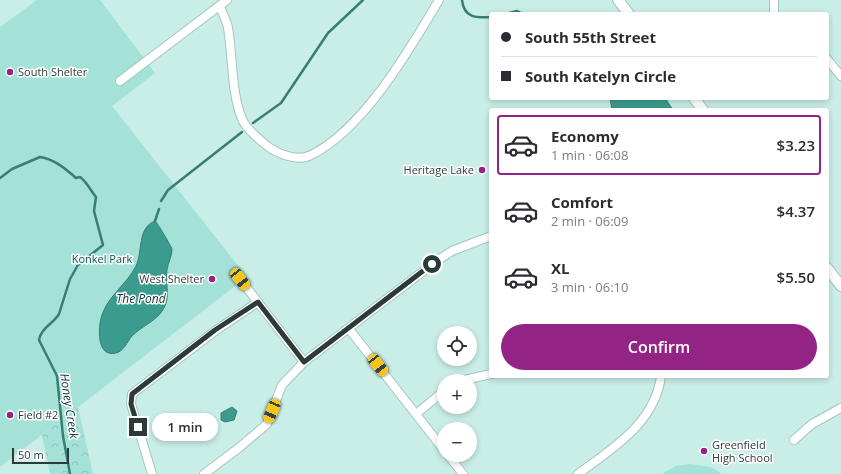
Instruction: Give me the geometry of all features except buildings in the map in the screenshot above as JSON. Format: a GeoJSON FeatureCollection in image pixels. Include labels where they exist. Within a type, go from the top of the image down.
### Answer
{"type":"FeatureCollection","features":[{"type":"Feature","properties":{"kind":"street"},"geometry":{"type":"LineString","coordinates":[[120,81],[227,0]]}},
{"type":"Feature","properties":{"kind":"street"},"geometry":{"type":"LineString","coordinates":[[220,6],[228,26],[237,101],[243,121],[252,133],[273,152],[287,157],[295,157],[310,156],[348,128],[368,106],[404,59],[440,0]]}},
{"type":"Feature","properties":{"kind":"street"},"geometry":{"type":"LineString","coordinates":[[618,0],[627,12]]}},
{"type":"Feature","properties":{"kind":"street"},"geometry":{"type":"LineString","coordinates":[[774,0],[774,12]]}},
{"type":"Feature","properties":{"kind":"street"},"geometry":{"type":"LineString","coordinates":[[829,61],[841,76]]}},
{"type":"Feature","properties":{"kind":"street"},"geometry":{"type":"LineString","coordinates":[[204,474],[240,447],[266,424],[282,385],[304,362],[438,260],[465,245],[489,237]]}},
{"type":"Feature","properties":{"kind":"street"},"geometry":{"type":"LineString","coordinates":[[829,271],[841,286]]}},
{"type":"Feature","properties":{"kind":"street"},"geometry":{"type":"LineString","coordinates":[[240,279],[304,362]]}},
{"type":"Feature","properties":{"kind":"street"},"geometry":{"type":"LineString","coordinates":[[152,474],[131,404],[132,394],[215,330],[258,302]]}},
{"type":"Feature","properties":{"kind":"street"},"geometry":{"type":"LineString","coordinates":[[349,329],[437,441]]}},
{"type":"Feature","properties":{"kind":"street"},"geometry":{"type":"LineString","coordinates":[[477,377],[489,374]]}},
{"type":"Feature","properties":{"kind":"street"},"geometry":{"type":"LineString","coordinates":[[578,474],[628,437],[641,422],[652,407],[659,390],[661,378]]}},
{"type":"Feature","properties":{"kind":"street"},"geometry":{"type":"LineString","coordinates":[[416,414],[437,397]]}},
{"type":"Feature","properties":{"kind":"street"},"geometry":{"type":"LineString","coordinates":[[794,440],[812,424],[841,408]]}},
{"type":"Feature","properties":{"kind":"street"},"geometry":{"type":"LineString","coordinates":[[453,462],[462,474]]}},
{"type":"Feature","properties":{"kind":"green space","name":"Konkel Park"},"geometry":{"type":"Polygon","coordinates":[[[37,0],[100,0],[155,73],[112,106],[247,277],[0,467],[0,27],[37,0]]]}},
{"type":"Feature","properties":{"kind":"green space"},"geometry":{"type":"Polygon","coordinates":[[[78,407],[93,474],[50,474],[42,435],[78,407]]]}},
{"type":"Feature","properties":{"kind":"green space"},"geometry":{"type":"Polygon","coordinates":[[[690,464],[711,467],[722,474],[662,474],[676,466],[690,464]]]}},
{"type":"Feature","properties":{"kind":"water"},"geometry":{"type":"Polygon","coordinates":[[[610,100],[666,100],[672,108],[612,108],[610,100]]]}},
{"type":"Feature","properties":{"kind":"water","name":"The Pond"},"geometry":{"type":"Polygon","coordinates":[[[155,221],[172,249],[167,270],[167,297],[165,306],[155,319],[132,336],[119,352],[109,353],[105,351],[100,340],[99,333],[102,315],[113,296],[128,279],[136,266],[141,240],[145,229],[149,224],[155,221]]]}},
{"type":"Feature","properties":{"kind":"water"},"geometry":{"type":"Polygon","coordinates":[[[232,407],[237,411],[234,420],[225,422],[221,420],[221,413],[232,407]]]}},
{"type":"Feature","properties":{"kind":"waterway"},"geometry":{"type":"LineString","coordinates":[[253,123],[281,103],[328,33],[363,0]]}},
{"type":"Feature","properties":{"kind":"waterway"},"geometry":{"type":"LineString","coordinates":[[462,0],[463,6],[468,14],[476,17],[489,17]]}},
{"type":"Feature","properties":{"kind":"waterway"},"geometry":{"type":"LineString","coordinates":[[513,12],[519,12]]}},
{"type":"Feature","properties":{"kind":"waterway"},"geometry":{"type":"LineString","coordinates":[[161,201],[168,190],[242,132]]}},
{"type":"Feature","properties":{"kind":"waterway","name":"Honey Creek"},"geometry":{"type":"LineString","coordinates":[[0,178],[12,169],[40,157],[55,162],[76,178],[80,177],[96,197],[94,211],[103,245],[78,265],[70,279],[59,314],[42,332],[39,340],[57,376],[63,436],[70,474]]}},
{"type":"Feature","properties":{"kind":"waterway"},"geometry":{"type":"LineString","coordinates":[[155,221],[159,209]]}},
{"type":"Feature","properties":{"kind":"place","name":"South Shelter"},"geometry":{"type":"Point","coordinates":[10,72]}},
{"type":"Feature","properties":{"kind":"place","name":"Heritage Lake"},"geometry":{"type":"Point","coordinates":[482,170]}},
{"type":"Feature","properties":{"kind":"place","name":"West Shelter"},"geometry":{"type":"Point","coordinates":[212,279]}},
{"type":"Feature","properties":{"kind":"place","name":"Field #2"},"geometry":{"type":"Point","coordinates":[10,415]}},
{"type":"Feature","properties":{"kind":"place","name":"Greenfield High School"},"geometry":{"type":"Point","coordinates":[704,451]}},
{"type":"Feature","properties":{"kind":"route"},"geometry":{"type":"LineString","coordinates":[[138,427],[131,404],[132,394],[145,382],[215,330],[258,302],[304,362],[432,264]]}}]}
